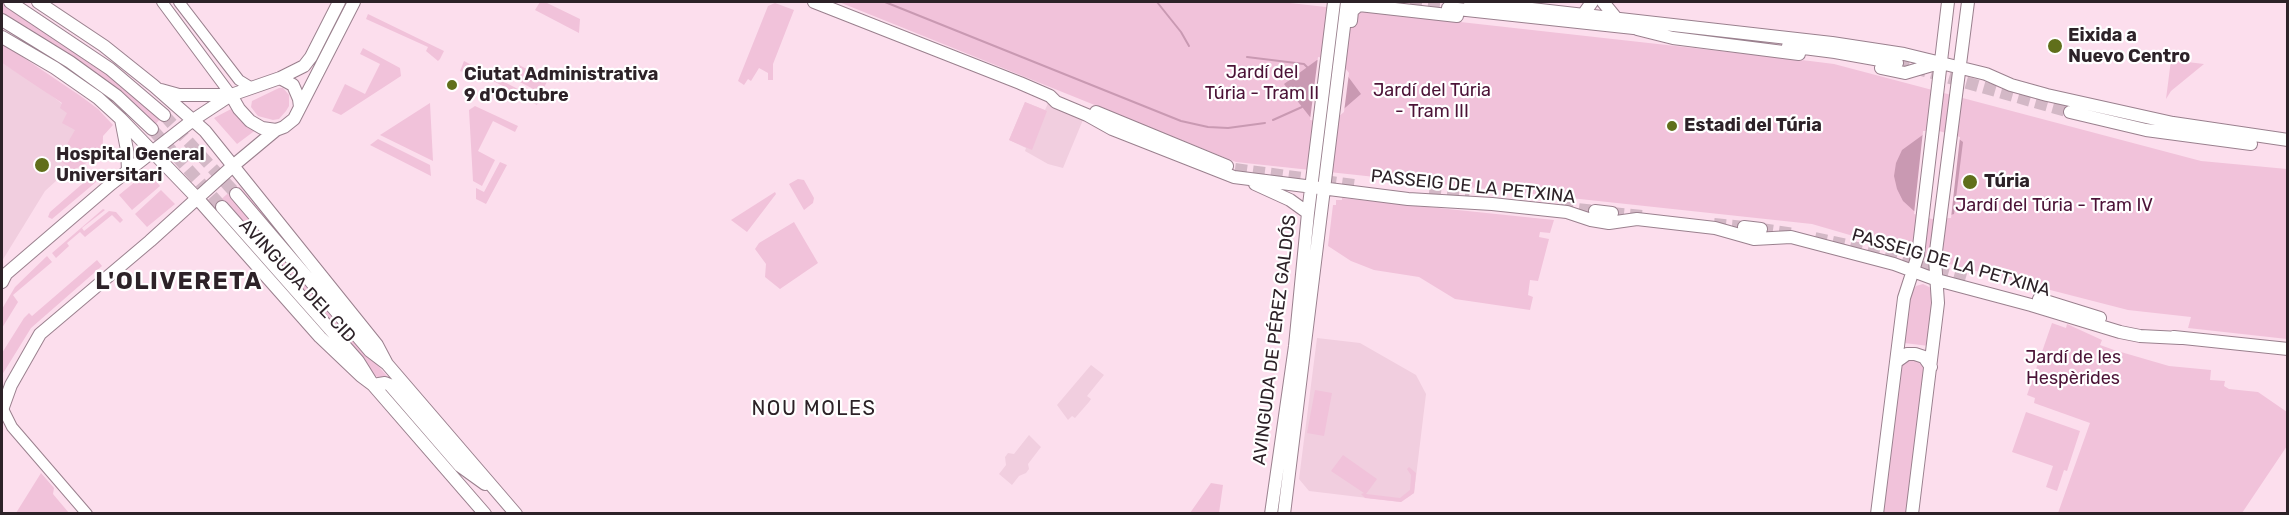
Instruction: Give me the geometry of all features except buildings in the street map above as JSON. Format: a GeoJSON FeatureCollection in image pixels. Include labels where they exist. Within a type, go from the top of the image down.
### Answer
{"type":"FeatureCollection","features":[{"type":"Feature","properties":{"kind":"main road"},"geometry":{"type":"LineString","coordinates":[[10,2],[110,69],[164,115]]}},
{"type":"Feature","properties":{"kind":"main road","name":"AVINGUDA DEL CID"},"geometry":{"type":"LineString","coordinates":[[38,2],[81,29],[158,89],[193,120],[234,165],[377,345],[387,364]]}},
{"type":"Feature","properties":{"kind":"main road"},"geometry":{"type":"LineString","coordinates":[[2,282],[6,274],[128,170],[193,120],[231,95],[280,78],[308,63],[339,2]]}},
{"type":"Feature","properties":{"kind":"main road"},"geometry":{"type":"LineString","coordinates":[[2,408],[11,385],[40,334],[234,165],[276,130],[290,124],[297,116],[354,2]]}},
{"type":"Feature","properties":{"kind":"main road","name":"PASSEIG DE LA PETXINA"},"geometry":{"type":"LineString","coordinates":[[814,2],[1050,96],[1058,96],[1234,173],[1311,188],[1567,212],[1609,223],[1637,219],[1715,228],[1754,239],[1786,236],[1884,261],[1937,280],[2120,332],[2140,336],[2288,349]]}},
{"type":"Feature","properties":{"kind":"main road"},"geometry":{"type":"LineString","coordinates":[[1470,2],[1557,11],[1581,18],[1616,18],[1673,38],[1833,58],[1901,72],[1950,65]]}},
{"type":"Feature","properties":{"kind":"main road"},"geometry":{"type":"LineString","coordinates":[[1557,11],[1571,2]]}},
{"type":"Feature","properties":{"kind":"main road"},"geometry":{"type":"LineString","coordinates":[[1343,6],[1359,5],[1571,28],[1592,2]]}},
{"type":"Feature","properties":{"kind":"main road"},"geometry":{"type":"LineString","coordinates":[[1603,2],[1616,18]]}},
{"type":"Feature","properties":{"kind":"main road"},"geometry":{"type":"LineString","coordinates":[[1912,513],[1938,303],[1935,260],[1955,96],[1950,65],[1948,2]]}},
{"type":"Feature","properties":{"kind":"main road"},"geometry":{"type":"LineString","coordinates":[[1877,513],[1904,298],[1918,255],[1938,91],[1950,65],[1968,2]]}},
{"type":"Feature","properties":{"kind":"main road"},"geometry":{"type":"LineString","coordinates":[[1320,171],[1341,50],[1343,6]]}},
{"type":"Feature","properties":{"kind":"main road"},"geometry":{"type":"LineString","coordinates":[[1320,171],[1343,6]]}},
{"type":"Feature","properties":{"kind":"main road"},"geometry":{"type":"LineString","coordinates":[[1448,8],[1581,18],[1832,43],[1904,54],[1986,74],[2011,86],[2047,95],[2232,134],[2288,140]]}},
{"type":"Feature","properties":{"kind":"main road"},"geometry":{"type":"LineString","coordinates":[[2,20],[67,60],[117,96],[152,129]]}},
{"type":"Feature","properties":{"kind":"main road"},"geometry":{"type":"LineString","coordinates":[[1640,25],[1835,52],[1897,63]]}},
{"type":"Feature","properties":{"kind":"main road","name":"AVINGUDA DEL CID"},"geometry":{"type":"LineString","coordinates":[[2,37],[55,68],[98,98],[121,118],[320,337],[373,385]]}},
{"type":"Feature","properties":{"kind":"main road"},"geometry":{"type":"LineString","coordinates":[[280,78],[293,85],[300,107]]}},
{"type":"Feature","properties":{"kind":"main road"},"geometry":{"type":"LineString","coordinates":[[158,89],[179,95],[231,95]]}},
{"type":"Feature","properties":{"kind":"main road"},"geometry":{"type":"LineString","coordinates":[[231,95],[239,109],[250,121],[262,128],[276,130]]}},
{"type":"Feature","properties":{"kind":"main road"},"geometry":{"type":"LineString","coordinates":[[2070,112],[2146,130],[2288,148]]}},
{"type":"Feature","properties":{"kind":"main road"},"geometry":{"type":"LineString","coordinates":[[121,118],[128,170]]}},
{"type":"Feature","properties":{"kind":"main road","name":"AVINGUDA DE PÉREZ GALDÓS"},"geometry":{"type":"LineString","coordinates":[[1272,513],[1296,335],[1311,188],[1320,171]]}},
{"type":"Feature","properties":{"kind":"main road","name":"AVINGUDA DE PÉREZ GALDÓS"},"geometry":{"type":"LineString","coordinates":[[1284,513],[1325,189],[1320,171]]}},
{"type":"Feature","properties":{"kind":"main road"},"geometry":{"type":"LineString","coordinates":[[1234,173],[1290,200],[1308,213]]}},
{"type":"Feature","properties":{"kind":"main road","name":"PASSEIG DE LA PETXINA"},"geometry":{"type":"LineString","coordinates":[[1354,185],[1429,193]]}},
{"type":"Feature","properties":{"kind":"main road","name":"AVINGUDA DEL CID"},"geometry":{"type":"LineString","coordinates":[[236,195],[370,351],[387,364],[516,513]]}},
{"type":"Feature","properties":{"kind":"main road","name":"AVINGUDA DEL CID"},"geometry":{"type":"LineString","coordinates":[[222,207],[358,362],[373,385],[483,510]]}},
{"type":"Feature","properties":{"kind":"main road","name":"PASSEIG DE LA PETXINA"},"geometry":{"type":"LineString","coordinates":[[1595,211],[1612,213]]}},
{"type":"Feature","properties":{"kind":"main road"},"geometry":{"type":"LineString","coordinates":[[1744,227],[1761,229]]}},
{"type":"Feature","properties":{"kind":"main road","name":"PASSEIG DE LA PETXINA"},"geometry":{"type":"LineString","coordinates":[[1968,280],[2073,308],[2122,326],[2180,338]]}},
{"type":"Feature","properties":{"kind":"main road"},"geometry":{"type":"LineString","coordinates":[[1896,362],[1907,354],[1915,354],[1924,357],[1931,367]]}},
{"type":"Feature","properties":{"kind":"main road"},"geometry":{"type":"LineString","coordinates":[[373,385],[384,383],[390,385],[464,469],[498,492]]}},
{"type":"Feature","properties":{"kind":"street"},"geometry":{"type":"LineString","coordinates":[[162,2],[231,95]]}},
{"type":"Feature","properties":{"kind":"street"},"geometry":{"type":"LineString","coordinates":[[179,2],[239,80],[252,88]]}},
{"type":"Feature","properties":{"kind":"street"},"geometry":{"type":"LineString","coordinates":[[2,408],[12,427],[87,513]]}},
{"type":"Feature","properties":{"kind":"shaded area"},"geometry":{"type":"Polygon","coordinates":[[[1317,60],[1338,63],[1361,94],[1331,120],[1310,117],[1284,84],[1317,60]]]}},
{"type":"Feature","properties":{"kind":"shaded area","name":"Hospital General Universitari"},"geometry":{"type":"Polygon","coordinates":[[[2,63],[38,85],[103,136],[102,154],[57,180],[45,191],[2,261],[2,63]]]}},
{"type":"Feature","properties":{"kind":"shaded area"},"geometry":{"type":"Polygon","coordinates":[[[1049,101],[1085,115],[1063,168],[1048,164],[1025,151],[1026,148],[1009,140],[1025,102],[1045,110],[1049,101]]]}},
{"type":"Feature","properties":{"kind":"shaded area"},"geometry":{"type":"Polygon","coordinates":[[[1924,134],[1959,139],[1963,142],[1954,214],[1947,216],[1914,211],[1903,201],[1897,189],[1894,176],[1896,163],[1902,150],[1924,134]]]}},
{"type":"Feature","properties":{"kind":"shaded area"},"geometry":{"type":"Polygon","coordinates":[[[1317,338],[1360,343],[1416,375],[1426,394],[1414,493],[1401,502],[1309,491],[1299,479],[1317,338]]]}},
{"type":"Feature","properties":{"kind":"shaded area"},"geometry":{"type":"Polygon","coordinates":[[[1091,365],[1104,375],[1087,396],[1091,399],[1089,402],[1075,418],[1072,416],[1068,420],[1057,405],[1091,365]]]}},
{"type":"Feature","properties":{"kind":"shaded area"},"geometry":{"type":"Polygon","coordinates":[[[1029,435],[1041,447],[1028,464],[1029,469],[1026,473],[1019,476],[1012,485],[999,474],[1006,465],[1005,457],[1008,453],[1014,454],[1029,435]]]}},
{"type":"Feature","properties":{"kind":"green space"},"geometry":{"type":"Polygon","coordinates":[[[2,2],[24,14],[102,68],[161,118],[154,126],[2,16],[2,2]]]}},
{"type":"Feature","properties":{"kind":"green space"},"geometry":{"type":"Polygon","coordinates":[[[540,2],[545,2],[580,19],[579,33],[535,10],[540,2]]]}},
{"type":"Feature","properties":{"kind":"green space"},"geometry":{"type":"Polygon","coordinates":[[[839,2],[1281,2],[1810,61],[1834,64],[2201,161],[2287,169],[2287,339],[2188,328],[2191,317],[2128,310],[1953,265],[1812,224],[1236,162],[839,2]]]}},
{"type":"Feature","properties":{"kind":"green space"},"geometry":{"type":"Polygon","coordinates":[[[775,3],[794,10],[773,64],[773,80],[768,80],[768,73],[759,68],[751,81],[748,79],[744,85],[738,81],[768,6],[775,3]]]}},
{"type":"Feature","properties":{"kind":"green space"},"geometry":{"type":"Polygon","coordinates":[[[368,14],[444,51],[440,59],[438,61],[426,51],[428,47],[366,19],[368,14]]]}},
{"type":"Feature","properties":{"kind":"green space"},"geometry":{"type":"Polygon","coordinates":[[[2,43],[82,97],[98,109],[113,125],[103,136],[102,154],[73,170],[58,159],[60,154],[71,161],[78,151],[67,144],[75,130],[62,123],[67,113],[60,108],[62,103],[2,63],[2,43]]]}},
{"type":"Feature","properties":{"kind":"green space"},"geometry":{"type":"Polygon","coordinates":[[[363,48],[400,68],[401,76],[341,115],[332,111],[345,84],[365,94],[380,64],[360,54],[363,48]]]}},
{"type":"Feature","properties":{"kind":"green space"},"geometry":{"type":"Polygon","coordinates":[[[2171,60],[2204,64],[2171,91],[2166,99],[2171,60]]]}},
{"type":"Feature","properties":{"kind":"green space"},"geometry":{"type":"Polygon","coordinates":[[[464,61],[539,100],[537,105],[477,72],[475,76],[460,71],[464,61]]]}},
{"type":"Feature","properties":{"kind":"green space"},"geometry":{"type":"Polygon","coordinates":[[[519,65],[548,80],[541,93],[512,78],[519,65]]]}},
{"type":"Feature","properties":{"kind":"green space"},"geometry":{"type":"Polygon","coordinates":[[[283,88],[289,95],[289,106],[286,111],[279,119],[273,120],[258,116],[251,107],[252,101],[283,88]]]}},
{"type":"Feature","properties":{"kind":"green space"},"geometry":{"type":"Polygon","coordinates":[[[1025,102],[1047,111],[1032,150],[1009,140],[1025,102]]]}},
{"type":"Feature","properties":{"kind":"green space"},"geometry":{"type":"Polygon","coordinates":[[[430,103],[433,161],[380,135],[430,103]]]}},
{"type":"Feature","properties":{"kind":"green space"},"geometry":{"type":"Polygon","coordinates":[[[475,106],[518,126],[515,132],[493,121],[478,151],[495,160],[482,186],[473,181],[469,110],[475,106]]]}},
{"type":"Feature","properties":{"kind":"green space"},"geometry":{"type":"Polygon","coordinates":[[[233,108],[257,129],[237,144],[214,118],[233,108]]]}},
{"type":"Feature","properties":{"kind":"green space"},"geometry":{"type":"Polygon","coordinates":[[[378,139],[430,165],[431,176],[370,145],[378,139]]]}},
{"type":"Feature","properties":{"kind":"green space"},"geometry":{"type":"Polygon","coordinates":[[[500,162],[507,165],[486,204],[476,199],[476,188],[484,192],[500,162]]]}},
{"type":"Feature","properties":{"kind":"green space"},"geometry":{"type":"Polygon","coordinates":[[[101,170],[104,173],[102,177],[52,219],[48,217],[50,212],[101,170]]]}},
{"type":"Feature","properties":{"kind":"green space"},"geometry":{"type":"Polygon","coordinates":[[[148,171],[160,186],[132,210],[119,195],[148,171]]]}},
{"type":"Feature","properties":{"kind":"green space"},"geometry":{"type":"Polygon","coordinates":[[[798,179],[804,180],[814,198],[813,203],[804,210],[789,184],[798,179]]]}},
{"type":"Feature","properties":{"kind":"green space"},"geometry":{"type":"Polygon","coordinates":[[[235,187],[240,187],[349,312],[269,239],[392,382],[375,376],[283,270],[351,360],[330,342],[216,209],[217,203],[235,187]]]}},
{"type":"Feature","properties":{"kind":"green space"},"geometry":{"type":"Polygon","coordinates":[[[161,190],[175,204],[147,227],[135,214],[161,190]]]}},
{"type":"Feature","properties":{"kind":"green space"},"geometry":{"type":"Polygon","coordinates":[[[775,192],[776,194],[747,232],[731,220],[775,192]]]}},
{"type":"Feature","properties":{"kind":"green space"},"geometry":{"type":"Polygon","coordinates":[[[1342,198],[1554,220],[1550,233],[1540,232],[1539,237],[1549,239],[1538,281],[1530,280],[1528,295],[1533,297],[1530,310],[1455,299],[1419,277],[1374,270],[1351,261],[1328,246],[1333,205],[1336,205],[1336,200],[1342,200],[1342,198]]]}},
{"type":"Feature","properties":{"kind":"green space"},"geometry":{"type":"Polygon","coordinates":[[[103,209],[105,210],[82,228],[84,231],[109,211],[116,212],[123,220],[120,223],[112,215],[85,237],[80,232],[67,243],[69,246],[56,258],[52,253],[103,209]]]}},
{"type":"Feature","properties":{"kind":"green space"},"geometry":{"type":"Polygon","coordinates":[[[794,222],[818,263],[780,289],[765,277],[766,264],[755,249],[759,243],[794,222]]]}},
{"type":"Feature","properties":{"kind":"green space"},"geometry":{"type":"Polygon","coordinates":[[[47,256],[52,262],[13,295],[18,302],[2,328],[2,309],[15,287],[47,256]]]}},
{"type":"Feature","properties":{"kind":"green space"},"geometry":{"type":"Polygon","coordinates":[[[97,260],[102,266],[31,328],[2,375],[2,353],[24,318],[29,313],[32,316],[97,260]]]}},
{"type":"Feature","properties":{"kind":"green space"},"geometry":{"type":"Polygon","coordinates":[[[1923,284],[1931,288],[1934,293],[1929,346],[1904,343],[1911,293],[1916,286],[1923,284]]]}},
{"type":"Feature","properties":{"kind":"green space","name":"Jardí de les Hespèrides"},"geometry":{"type":"Polygon","coordinates":[[[2052,323],[2066,328],[2067,324],[2102,340],[2100,345],[2114,350],[2169,366],[2211,370],[2210,380],[2225,381],[2224,386],[2229,389],[2258,392],[2287,412],[2287,446],[2242,513],[2058,513],[2090,423],[2034,403],[2035,398],[2027,395],[2052,323]]]}},
{"type":"Feature","properties":{"kind":"green space"},"geometry":{"type":"Polygon","coordinates":[[[1917,358],[1926,367],[1907,513],[1883,514],[1902,361],[1917,358]]]}},
{"type":"Feature","properties":{"kind":"green space"},"geometry":{"type":"Polygon","coordinates":[[[1315,390],[1332,393],[1324,436],[1307,433],[1315,390]]]}},
{"type":"Feature","properties":{"kind":"green space"},"geometry":{"type":"Polygon","coordinates":[[[2026,412],[2080,431],[2067,471],[2064,470],[2057,491],[2046,487],[2053,466],[2012,452],[2026,412]]]}},
{"type":"Feature","properties":{"kind":"green space"},"geometry":{"type":"Polygon","coordinates":[[[1343,455],[1377,479],[1366,494],[1400,498],[1410,490],[1411,475],[1407,469],[1409,467],[1416,473],[1414,493],[1401,502],[1365,498],[1361,494],[1364,493],[1331,471],[1343,455]]]}},
{"type":"Feature","properties":{"kind":"green space"},"geometry":{"type":"Polygon","coordinates":[[[41,473],[54,488],[53,494],[69,513],[16,513],[41,473]]]}},
{"type":"Feature","properties":{"kind":"green space"},"geometry":{"type":"Polygon","coordinates":[[[1211,483],[1223,485],[1219,513],[1190,513],[1211,483]]]}},
{"type":"Feature","properties":{"kind":"pier"},"geometry":{"type":"Polygon","coordinates":[[[1318,57],[1339,60],[1349,73],[1344,112],[1331,123],[1310,120],[1318,57]]]}},
{"type":"Feature","properties":{"kind":"pier"},"geometry":{"type":"Polygon","coordinates":[[[1923,131],[1939,131],[1960,137],[1951,218],[1932,219],[1914,214],[1923,131]]]}},
{"type":"Feature","properties":{"kind":"waterway"},"geometry":{"type":"LineString","coordinates":[[885,2],[1181,121],[1208,127],[1228,128],[1265,123]]}},
{"type":"Feature","properties":{"kind":"waterway"},"geometry":{"type":"LineString","coordinates":[[1157,2],[1189,46]]}},
{"type":"Feature","properties":{"kind":"waterway"},"geometry":{"type":"LineString","coordinates":[[1247,57],[1304,64],[1307,67]]}},
{"type":"Feature","properties":{"kind":"waterway"},"geometry":{"type":"LineString","coordinates":[[1273,120],[1302,107]]}},
{"type":"Feature","properties":{"kind":"tunnel"},"geometry":{"type":"LineString","coordinates":[[1392,2],[1448,8]]}},
{"type":"Feature","properties":{"kind":"tunnel"},"geometry":{"type":"LineString","coordinates":[[1897,63],[2070,112]]}},
{"type":"Feature","properties":{"kind":"tunnel"},"geometry":{"type":"LineString","coordinates":[[164,115],[236,194]]}},
{"type":"Feature","properties":{"kind":"tunnel"},"geometry":{"type":"LineString","coordinates":[[152,129],[222,207]]}},
{"type":"Feature","properties":{"kind":"tunnel"},"geometry":{"type":"LineString","coordinates":[[1235,169],[1354,185]]}},
{"type":"Feature","properties":{"kind":"tunnel"},"geometry":{"type":"LineString","coordinates":[[1429,193],[1469,197]]}},
{"type":"Feature","properties":{"kind":"tunnel"},"geometry":{"type":"LineString","coordinates":[[1561,207],[1595,211]]}},
{"type":"Feature","properties":{"kind":"tunnel"},"geometry":{"type":"LineString","coordinates":[[1612,213],[1643,216]]}},
{"type":"Feature","properties":{"kind":"tunnel"},"geometry":{"type":"LineString","coordinates":[[1714,224],[1744,227]]}},
{"type":"Feature","properties":{"kind":"tunnel"},"geometry":{"type":"LineString","coordinates":[[1761,229],[1795,234]]}},
{"type":"Feature","properties":{"kind":"tunnel"},"geometry":{"type":"LineString","coordinates":[[1815,238],[1968,280]]}},
{"type":"Feature","properties":{"kind":"place","name":"Eixida a Nuevo Centro"},"geometry":{"type":"Point","coordinates":[2055,46]}},
{"type":"Feature","properties":{"kind":"place","name":"Ciutat Administrativa 9 d'Octubre"},"geometry":{"type":"Point","coordinates":[452,85]}},
{"type":"Feature","properties":{"kind":"place","name":"Estadi del Túria"},"geometry":{"type":"Point","coordinates":[1672,126]}},
{"type":"Feature","properties":{"kind":"place","name":"Hospital General Universitari"},"geometry":{"type":"Point","coordinates":[42,165]}},
{"type":"Feature","properties":{"kind":"place","name":"Túria"},"geometry":{"type":"Point","coordinates":[1970,182]}},
{"type":"Feature","properties":{"kind":"district","name":"L'OLIVERETA"},"geometry":{"type":"Point","coordinates":[179,282]}},
{"type":"Feature","properties":{"kind":"district","name":"NOU MOLES"},"geometry":{"type":"Point","coordinates":[814,409]}},
{"type":"Feature","properties":{"kind":"park label","name":"Jardí del Túria - Tram II"},"geometry":{"type":"Point","coordinates":[1262,83]}},
{"type":"Feature","properties":{"kind":"park label","name":"Jardí del Túria - Tram III"},"geometry":{"type":"Point","coordinates":[1432,101]}},
{"type":"Feature","properties":{"kind":"park label","name":"Jardí del Túria - Tram IV"},"geometry":{"type":"Point","coordinates":[2054,206]}}]}
